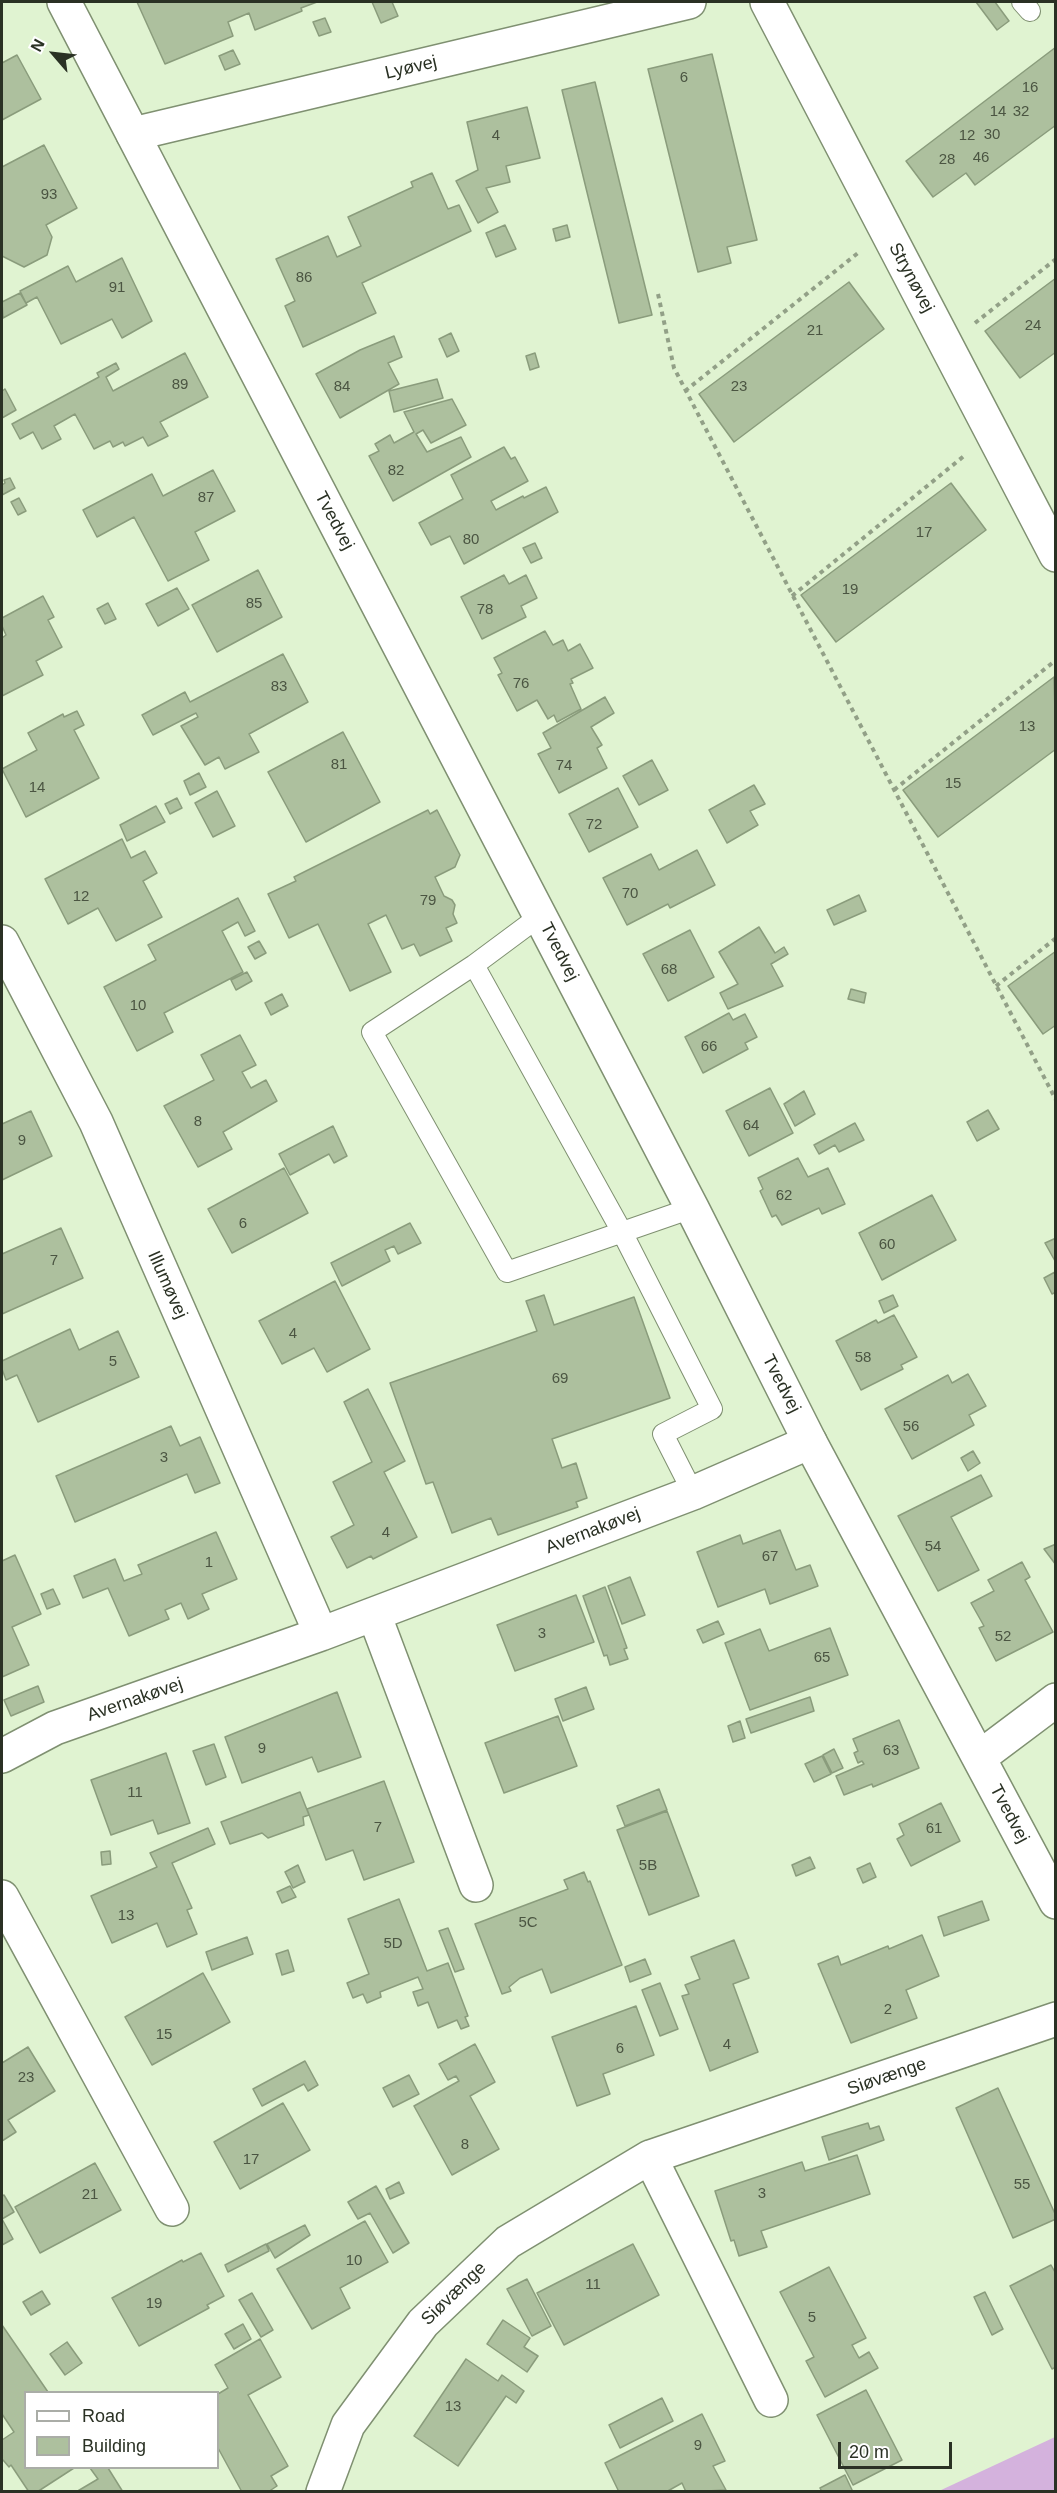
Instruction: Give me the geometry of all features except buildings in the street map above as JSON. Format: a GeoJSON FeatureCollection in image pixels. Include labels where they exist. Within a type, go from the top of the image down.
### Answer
{"type":"FeatureCollection","features":[{"type":"Feature","properties":{"kind":"street","name":"Tvedvej"},"geometry":{"type":"LineString","coordinates":[[64,2],[692,1208],[810,1442],[1056,1902]]}},
{"type":"Feature","properties":{"kind":"street","name":"Lyøvej"},"geometry":{"type":"LineString","coordinates":[[133,134],[689,2]]}},
{"type":"Feature","properties":{"kind":"street","name":"Strynøvej"},"geometry":{"type":"LineString","coordinates":[[767,2],[1056,555]]}},
{"type":"Feature","properties":{"kind":"street","name":"Illumøvej"},"geometry":{"type":"LineString","coordinates":[[2,942],[96,1122],[321,1634]]}},
{"type":"Feature","properties":{"kind":"street","name":"Avernakøvej"},"geometry":{"type":"LineString","coordinates":[[2,1756],[55,1728],[374,1614],[693,1493],[810,1442]]}},
{"type":"Feature","properties":{"kind":"street"},"geometry":{"type":"LineString","coordinates":[[374,1614],[476,1885]]}},
{"type":"Feature","properties":{"kind":"street"},"geometry":{"type":"LineString","coordinates":[[980,1757],[1056,1700]]}},
{"type":"Feature","properties":{"kind":"street"},"geometry":{"type":"LineString","coordinates":[[2,1897],[172,2209]]}},
{"type":"Feature","properties":{"kind":"street","name":"Siøvænge"},"geometry":{"type":"LineString","coordinates":[[323,2492],[348,2425],[423,2323],[508,2242],[650,2157],[1056,2019]]}},
{"type":"Feature","properties":{"kind":"street"},"geometry":{"type":"LineString","coordinates":[[650,2157],[771,2400]]}},
{"type":"Feature","properties":{"kind":"lane"},"geometry":{"type":"LineString","coordinates":[[540,916],[474,965],[372,1032],[507,1272],[692,1208]]}},
{"type":"Feature","properties":{"kind":"lane"},"geometry":{"type":"LineString","coordinates":[[474,965],[622,1232],[712,1409],[663,1434],[693,1493]]}},
{"type":"Feature","properties":{"kind":"path"},"geometry":{"type":"LineString","coordinates":[[685,391],[886,230]]}},
{"type":"Feature","properties":{"kind":"path"},"geometry":{"type":"LineString","coordinates":[[946,345],[1056,259]]}},
{"type":"Feature","properties":{"kind":"path"},"geometry":{"type":"LineString","coordinates":[[658,294],[674,368],[685,391],[1056,1100]]}},
{"type":"Feature","properties":{"kind":"path"},"geometry":{"type":"LineString","coordinates":[[792,596],[992,433]]}},
{"type":"Feature","properties":{"kind":"path"},"geometry":{"type":"LineString","coordinates":[[894,790],[1056,660]]}},
{"type":"Feature","properties":{"kind":"path"},"geometry":{"type":"LineString","coordinates":[[996,986],[1056,938]]}},
{"type":"Feature","properties":{"kind":"shaded area"},"geometry":{"type":"Polygon","coordinates":[[[1055,2437],[1055,2491],[939,2491],[1055,2437]]]}}]}
